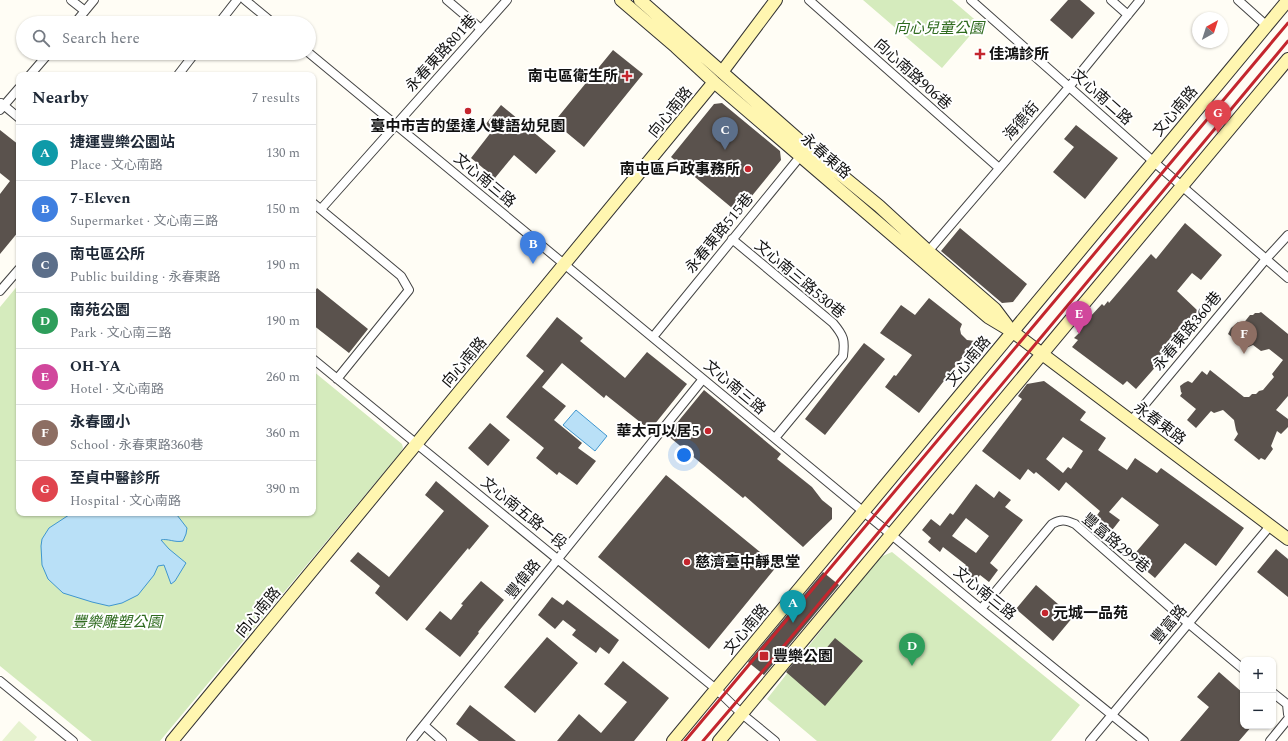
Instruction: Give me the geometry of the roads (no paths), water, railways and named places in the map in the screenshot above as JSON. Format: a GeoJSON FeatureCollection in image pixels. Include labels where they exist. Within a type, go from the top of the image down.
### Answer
{"type":"FeatureCollection","features":[{"type":"Feature","properties":{"kind":"street"},"geometry":{"type":"LineString","coordinates":[[71,0],[84,11]]}},
{"type":"Feature","properties":{"kind":"street"},"geometry":{"type":"LineString","coordinates":[[80,16],[94,0]]}},
{"type":"Feature","properties":{"kind":"street"},"geometry":{"type":"LineString","coordinates":[[224,16],[237,0]]}},
{"type":"Feature","properties":{"kind":"street"},"geometry":{"type":"LineString","coordinates":[[245,0],[264,16]]}},
{"type":"Feature","properties":{"kind":"street"},"geometry":{"type":"LineString","coordinates":[[446,0],[482,29]]}},
{"type":"Feature","properties":{"kind":"street","name":"永春東路801巷"},"geometry":{"type":"LineString","coordinates":[[321,209],[507,0]]}},
{"type":"Feature","properties":{"kind":"street","name":"永春東路"},"geometry":{"type":"LineString","coordinates":[[621,0],[714,82],[804,152],[879,206],[924,255],[995,309],[1013,332],[1288,539]]}},
{"type":"Feature","properties":{"kind":"street","name":"永春東路"},"geometry":{"type":"LineString","coordinates":[[640,0],[722,72],[804,152]]}},
{"type":"Feature","properties":{"kind":"street","name":"向心南路"},"geometry":{"type":"LineString","coordinates":[[172,741],[565,265],[722,72],[776,0]]}},
{"type":"Feature","properties":{"kind":"street","name":"向心南路906巷"},"geometry":{"type":"LineString","coordinates":[[809,0],[999,168]]}},
{"type":"Feature","properties":{"kind":"street","name":"文心南二路"},"geometry":{"type":"LineString","coordinates":[[971,0],[1288,278]]}},
{"type":"Feature","properties":{"kind":"street"},"geometry":{"type":"LineString","coordinates":[[1111,0],[1128,15]]}},
{"type":"Feature","properties":{"kind":"street","name":"海德街"},"geometry":{"type":"LineString","coordinates":[[924,255],[1069,87],[1140,0]]}},
{"type":"Feature","properties":{"kind":"street"},"geometry":{"type":"LineString","coordinates":[[1238,0],[1267,26]]}},
{"type":"Feature","properties":{"kind":"street","name":"文心南路"},"geometry":{"type":"LineString","coordinates":[[673,741],[1288,0]]}},
{"type":"Feature","properties":{"kind":"street","name":"文心南三路"},"geometry":{"type":"LineString","coordinates":[[316,59],[864,512],[1144,741]]}},
{"type":"Feature","properties":{"kind":"street"},"geometry":{"type":"LineString","coordinates":[[719,741],[1288,59]]}},
{"type":"Feature","properties":{"kind":"street"},"geometry":{"type":"LineString","coordinates":[[33,72],[43,60]]}},
{"type":"Feature","properties":{"kind":"street"},"geometry":{"type":"LineString","coordinates":[[180,72],[190,60]]}},
{"type":"Feature","properties":{"kind":"street"},"geometry":{"type":"LineString","coordinates":[[16,91],[1,106],[16,116]]}},
{"type":"Feature","properties":{"kind":"street","name":"永春東路515巷"},"geometry":{"type":"LineString","coordinates":[[653,337],[804,152]]}},
{"type":"Feature","properties":{"kind":"street"},"geometry":{"type":"LineString","coordinates":[[316,205],[402,276],[409,290],[337,379]]}},
{"type":"Feature","properties":{"kind":"street","name":"永春東路360巷"},"geometry":{"type":"LineString","coordinates":[[1131,421],[1266,259],[1288,235]]}},
{"type":"Feature","properties":{"kind":"street","name":"文心南三路530巷"},"geometry":{"type":"LineString","coordinates":[[732,240],[833,324],[842,333],[845,343],[843,356],[775,438]]}},
{"type":"Feature","properties":{"kind":"street"},"geometry":{"type":"LineString","coordinates":[[0,291],[16,272]]}},
{"type":"Feature","properties":{"kind":"street","name":"文心南五路一段"},"geometry":{"type":"LineString","coordinates":[[316,362],[716,689],[742,714]]}},
{"type":"Feature","properties":{"kind":"street","name":"豐偉路"},"geometry":{"type":"LineString","coordinates":[[411,741],[703,378]]}},
{"type":"Feature","properties":{"kind":"street","name":"豐富路299巷"},"geometry":{"type":"LineString","coordinates":[[982,609],[1052,524],[1059,520],[1065,520],[1075,524],[1240,666]]}},
{"type":"Feature","properties":{"kind":"street","name":"豐富路"},"geometry":{"type":"LineString","coordinates":[[1090,741],[1270,526]]}},
{"type":"Feature","properties":{"kind":"street"},"geometry":{"type":"LineString","coordinates":[[0,681],[73,741]]}},
{"type":"Feature","properties":{"kind":"street"},"geometry":{"type":"LineString","coordinates":[[1276,695],[1287,704],[1288,714]]}},
{"type":"Feature","properties":{"kind":"street"},"geometry":{"type":"LineString","coordinates":[[742,714],[775,741]]}},
{"type":"Feature","properties":{"kind":"street"},"geometry":{"type":"LineString","coordinates":[[1270,741],[1288,719]]}},
{"type":"Feature","properties":{"kind":"street"},"geometry":{"type":"LineString","coordinates":[[424,725],[442,741]]}},
{"type":"Feature","properties":{"kind":"water"},"geometry":{"type":"Polygon","coordinates":[[[576,410],[607,436],[595,451],[563,425],[576,410]]]}},
{"type":"Feature","properties":{"kind":"water"},"geometry":{"type":"Polygon","coordinates":[[[67,516],[178,516],[187,528],[183,541],[161,540],[169,549],[186,563],[175,581],[171,584],[164,565],[158,566],[154,575],[138,595],[122,603],[109,606],[92,602],[63,593],[48,579],[42,565],[41,546],[42,539],[49,528],[67,516]]]}},
{"type":"Feature","properties":{"kind":"railway"},"geometry":{"type":"LineString","coordinates":[[685,741],[1288,23]]}},
{"type":"Feature","properties":{"kind":"railway"},"geometry":{"type":"LineString","coordinates":[[703,741],[1288,41]]}},
{"type":"Feature","properties":{"kind":"place","name":"佳鴻診所"},"geometry":{"type":"Point","coordinates":[980,54]}},
{"type":"Feature","properties":{"kind":"place","name":"南屯區衛生所"},"geometry":{"type":"Point","coordinates":[627,76]}},
{"type":"Feature","properties":{"kind":"place","name":"臺中市吉的堡達人雙語幼兒園"},"geometry":{"type":"Point","coordinates":[468,111]}},
{"type":"Feature","properties":{"kind":"place","name":"至貞中醫診所"},"geometry":{"type":"Point","coordinates":[1218,133]}},
{"type":"Feature","properties":{"kind":"place","name":"南屯區公所"},"geometry":{"type":"Point","coordinates":[725,150]}},
{"type":"Feature","properties":{"kind":"place","name":"南屯區戶政事務所"},"geometry":{"type":"Point","coordinates":[748,169]}},
{"type":"Feature","properties":{"kind":"place","name":"7-Eleven"},"geometry":{"type":"Point","coordinates":[533,264]}},
{"type":"Feature","properties":{"kind":"place","name":"OH-YA"},"geometry":{"type":"Point","coordinates":[1079,334]}},
{"type":"Feature","properties":{"kind":"place","name":"永春國小"},"geometry":{"type":"Point","coordinates":[1244,354]}},
{"type":"Feature","properties":{"kind":"place","name":"華太可以居5"},"geometry":{"type":"Point","coordinates":[708,431]}},
{"type":"Feature","properties":{"kind":"place","name":"慈濟臺中靜思堂"},"geometry":{"type":"Point","coordinates":[687,562]}},
{"type":"Feature","properties":{"kind":"place","name":"元城一品苑"},"geometry":{"type":"Point","coordinates":[1045,613]}},
{"type":"Feature","properties":{"kind":"place","name":"捷運豐樂公園站"},"geometry":{"type":"Point","coordinates":[793,623]}},
{"type":"Feature","properties":{"kind":"place","name":"豐樂公園"},"geometry":{"type":"Point","coordinates":[764,656]}},
{"type":"Feature","properties":{"kind":"place","name":"南苑公園"},"geometry":{"type":"Point","coordinates":[912,666]}},
{"type":"Feature","properties":{"kind":"park label","name":"向心兒童公園"},"geometry":{"type":"Point","coordinates":[939,28]}},
{"type":"Feature","properties":{"kind":"park label","name":"豐樂雕塑公園"},"geometry":{"type":"Point","coordinates":[117,622]}}]}
